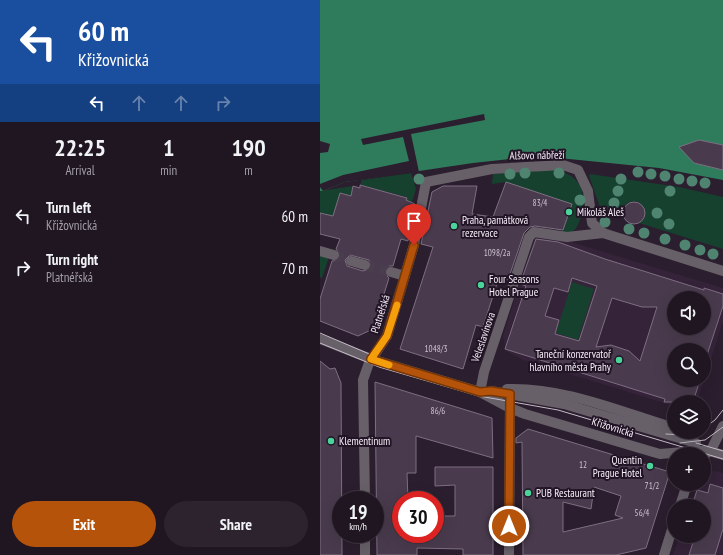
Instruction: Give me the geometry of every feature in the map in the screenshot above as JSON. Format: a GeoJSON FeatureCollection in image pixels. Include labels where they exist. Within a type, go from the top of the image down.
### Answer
{"type":"FeatureCollection","features":[{"type":"Feature","properties":{"kind":"street","name":"Alšovo nábřeží"},"geometry":{"type":"LineString","coordinates":[[426,182],[492,169],[563,165],[571,167],[578,170],[588,191],[592,223],[603,233]]}},
{"type":"Feature","properties":{"kind":"street","name":"Platnéřská"},"geometry":{"type":"LineString","coordinates":[[364,491],[363,380],[371,359],[387,336],[414,245],[426,182]]}},
{"type":"Feature","properties":{"kind":"street","name":"Veleslavínova"},"geometry":{"type":"LineString","coordinates":[[480,392],[484,372],[532,233],[541,232],[567,237],[603,233]]}},
{"type":"Feature","properties":{"kind":"street"},"geometry":{"type":"LineString","coordinates":[[603,233],[723,272]]}},
{"type":"Feature","properties":{"kind":"street"},"geometry":{"type":"LineString","coordinates":[[320,251],[334,255]]}},
{"type":"Feature","properties":{"kind":"street"},"geometry":{"type":"LineString","coordinates":[[351,261],[365,265]]}},
{"type":"Feature","properties":{"kind":"street"},"geometry":{"type":"LineString","coordinates":[[391,272],[405,276]]}},
{"type":"Feature","properties":{"kind":"street","name":"Křižovnická"},"geometry":{"type":"LineString","coordinates":[[320,339],[371,359],[480,392],[510,408],[660,454],[667,454]]}},
{"type":"Feature","properties":{"kind":"street","name":"Křižovnická"},"geometry":{"type":"LineString","coordinates":[[480,392],[537,390],[578,398],[667,426]]}},
{"type":"Feature","properties":{"kind":"street"},"geometry":{"type":"LineString","coordinates":[[509,555],[510,392],[564,404],[696,444]]}},
{"type":"Feature","properties":{"kind":"street"},"geometry":{"type":"LineString","coordinates":[[711,447],[723,426]]}},
{"type":"Feature","properties":{"kind":"street"},"geometry":{"type":"LineString","coordinates":[[688,439],[699,447]]}},
{"type":"Feature","properties":{"kind":"street"},"geometry":{"type":"LineString","coordinates":[[711,454],[723,455]]}},
{"type":"Feature","properties":{"kind":"street"},"geometry":{"type":"LineString","coordinates":[[365,543],[365,555]]}},
{"type":"Feature","properties":{"kind":"street"},"geometry":{"type":"LineString","coordinates":[[664,555],[668,543]]}},
{"type":"Feature","properties":{"kind":"shaded area"},"geometry":{"type":"Polygon","coordinates":[[[320,0],[723,0],[723,180],[659,168],[549,157],[518,158],[473,163],[345,182],[320,191],[320,153],[328,152],[330,144],[320,141],[320,0]]]}},
{"type":"Feature","properties":{"kind":"shaded area"},"geometry":{"type":"Polygon","coordinates":[[[554,170],[563,172],[576,180],[582,192],[583,207],[581,216],[577,227],[572,232],[561,233],[563,229],[506,182],[492,184],[493,174],[554,170]]]}},
{"type":"Feature","properties":{"kind":"shaded area"},"geometry":{"type":"Polygon","coordinates":[[[411,173],[416,189],[412,202],[406,201],[407,197],[360,185],[362,180],[411,173]]]}},
{"type":"Feature","properties":{"kind":"shaded area"},"geometry":{"type":"Polygon","coordinates":[[[590,174],[679,187],[723,197],[723,249],[639,223],[644,218],[645,212],[639,202],[635,201],[626,204],[622,213],[623,217],[601,210],[589,176],[590,174]]]}},
{"type":"Feature","properties":{"kind":"shaded area"},"geometry":{"type":"Polygon","coordinates":[[[353,186],[351,196],[340,194],[334,217],[320,213],[320,191],[353,186]]]}},
{"type":"Feature","properties":{"kind":"shaded area"},"geometry":{"type":"Polygon","coordinates":[[[538,234],[548,235],[723,288],[723,322],[711,359],[711,343],[667,343],[667,387],[702,387],[699,395],[667,395],[667,404],[523,360],[506,351],[503,336],[534,239],[538,234]]]}},
{"type":"Feature","properties":{"kind":"shaded area"},"geometry":{"type":"Polygon","coordinates":[[[320,255],[329,257],[322,278],[320,277],[320,255]]]}},
{"type":"Feature","properties":{"kind":"shaded area"},"geometry":{"type":"Polygon","coordinates":[[[572,282],[594,289],[578,340],[556,333],[572,282]]]}},
{"type":"Feature","properties":{"kind":"shaded area"},"geometry":{"type":"Polygon","coordinates":[[[711,472],[723,473],[723,555],[673,555],[677,543],[711,543],[711,499],[693,499],[696,491],[711,491],[711,472]]]}},
{"type":"Feature","properties":{"kind":"pier"},"geometry":{"type":"Polygon","coordinates":[[[484,114],[485,120],[411,134],[419,172],[345,182],[323,191],[320,187],[320,184],[343,175],[409,161],[403,137],[363,145],[361,139],[484,114]]]}},
{"type":"Feature","properties":{"kind":"building"},"geometry":{"type":"Polygon","coordinates":[[[699,140],[723,145],[723,170],[694,163],[679,147],[699,140]]]}},
{"type":"Feature","properties":{"kind":"building"},"geometry":{"type":"Polygon","coordinates":[[[506,182],[572,204],[563,230],[535,226],[530,227],[524,233],[508,280],[499,277],[483,327],[476,325],[463,369],[400,349],[433,247],[421,244],[432,192],[443,186],[477,186],[472,214],[493,217],[506,182]]]}},
{"type":"Feature","properties":{"kind":"building"},"geometry":{"type":"Polygon","coordinates":[[[360,185],[407,198],[406,200],[415,204],[408,241],[401,239],[393,266],[389,266],[385,270],[385,274],[389,278],[373,329],[358,336],[320,321],[320,299],[332,261],[338,260],[340,254],[336,249],[340,239],[320,234],[320,213],[333,216],[340,193],[351,196],[353,186],[360,188],[360,185]],[[350,255],[345,260],[347,266],[363,271],[370,269],[371,264],[369,260],[350,255]]]}},
{"type":"Feature","properties":{"kind":"building"},"geometry":{"type":"Polygon","coordinates":[[[630,202],[638,202],[645,209],[645,217],[638,224],[630,224],[623,217],[623,209],[630,202]]]}},
{"type":"Feature","properties":{"kind":"building"},"geometry":{"type":"Polygon","coordinates":[[[536,239],[558,242],[605,259],[704,290],[704,288],[723,294],[723,306],[711,343],[667,343],[667,387],[698,387],[695,395],[667,395],[667,402],[664,402],[665,399],[505,349],[526,286],[520,284],[536,239]],[[572,278],[568,292],[554,288],[545,316],[559,320],[555,334],[579,341],[597,286],[572,278]],[[612,298],[596,347],[611,345],[629,351],[640,361],[657,307],[642,307],[612,298]]]}},
{"type":"Feature","properties":{"kind":"building","name":"Klementinum"},"geometry":{"type":"Polygon","coordinates":[[[320,361],[330,369],[335,368],[341,383],[342,491],[332,491],[332,543],[342,543],[342,555],[320,555],[320,361]]]}},
{"type":"Feature","properties":{"kind":"building"},"geometry":{"type":"Polygon","coordinates":[[[375,382],[492,418],[493,458],[416,436],[416,473],[407,473],[408,491],[392,491],[392,543],[444,543],[444,516],[455,516],[455,485],[435,486],[435,467],[493,467],[493,555],[463,555],[463,549],[417,548],[417,555],[377,555],[377,543],[384,543],[384,491],[376,491],[375,382]]]}},
{"type":"Feature","properties":{"kind":"building"},"geometry":{"type":"Polygon","coordinates":[[[528,429],[667,471],[667,482],[646,548],[616,555],[523,555],[522,442],[516,443],[516,438],[528,429]],[[594,487],[591,509],[563,502],[563,532],[623,518],[615,515],[621,496],[594,487]]]}},
{"type":"Feature","properties":{"kind":"building"},"geometry":{"type":"Polygon","coordinates":[[[711,484],[723,488],[723,529],[715,555],[689,555],[693,543],[711,543],[711,499],[694,499],[697,491],[708,493],[708,491],[711,491],[711,484]]]}},
{"type":"Feature","properties":{"kind":"tunnel"},"geometry":{"type":"LineString","coordinates":[[334,255],[351,261]]}},
{"type":"Feature","properties":{"kind":"tunnel"},"geometry":{"type":"LineString","coordinates":[[365,265],[391,272]]}},
{"type":"Feature","properties":{"kind":"tram line"},"geometry":{"type":"LineString","coordinates":[[320,333],[374,356],[491,391]]}},
{"type":"Feature","properties":{"kind":"tram line"},"geometry":{"type":"LineString","coordinates":[[320,343],[379,367],[479,396],[558,410],[723,459]]}},
{"type":"Feature","properties":{"kind":"tram line"},"geometry":{"type":"LineString","coordinates":[[711,423],[723,410]]}},
{"type":"Feature","properties":{"kind":"tram line"},"geometry":{"type":"LineString","coordinates":[[680,443],[705,440],[723,427]]}},
{"type":"Feature","properties":{"kind":"tram line"},"geometry":{"type":"LineString","coordinates":[[696,443],[723,451]]}},
{"type":"Feature","properties":{"kind":"slow traffic"},"geometry":{"type":"LineString","coordinates":[[389,365],[371,359],[381,347],[387,336],[397,305]]}},
{"type":"Feature","properties":{"kind":"place","name":"Mikoláš Aleš"},"geometry":{"type":"Point","coordinates":[569,212]}},
{"type":"Feature","properties":{"kind":"place","name":"Praha, památková rezervace"},"geometry":{"type":"Point","coordinates":[454,226]}},
{"type":"Feature","properties":{"kind":"place","name":"Four Seasons Hotel Prague"},"geometry":{"type":"Point","coordinates":[481,285]}},
{"type":"Feature","properties":{"kind":"place","name":"Taneční konzervatoř hlavního města Prahy"},"geometry":{"type":"Point","coordinates":[619,360]}},
{"type":"Feature","properties":{"kind":"place","name":"Klementinum"},"geometry":{"type":"Point","coordinates":[331,441]}},
{"type":"Feature","properties":{"kind":"place","name":"Quentin Prague Hotel"},"geometry":{"type":"Point","coordinates":[650,466]}},
{"type":"Feature","properties":{"kind":"place","name":"PUB Restaurant"},"geometry":{"type":"Point","coordinates":[528,493]}},
{"type":"Feature","properties":{"kind":"route"},"geometry":{"type":"LineString","coordinates":[[414,245],[387,336],[381,347],[371,359],[480,392],[491,391],[510,394],[509,526]]}}]}
